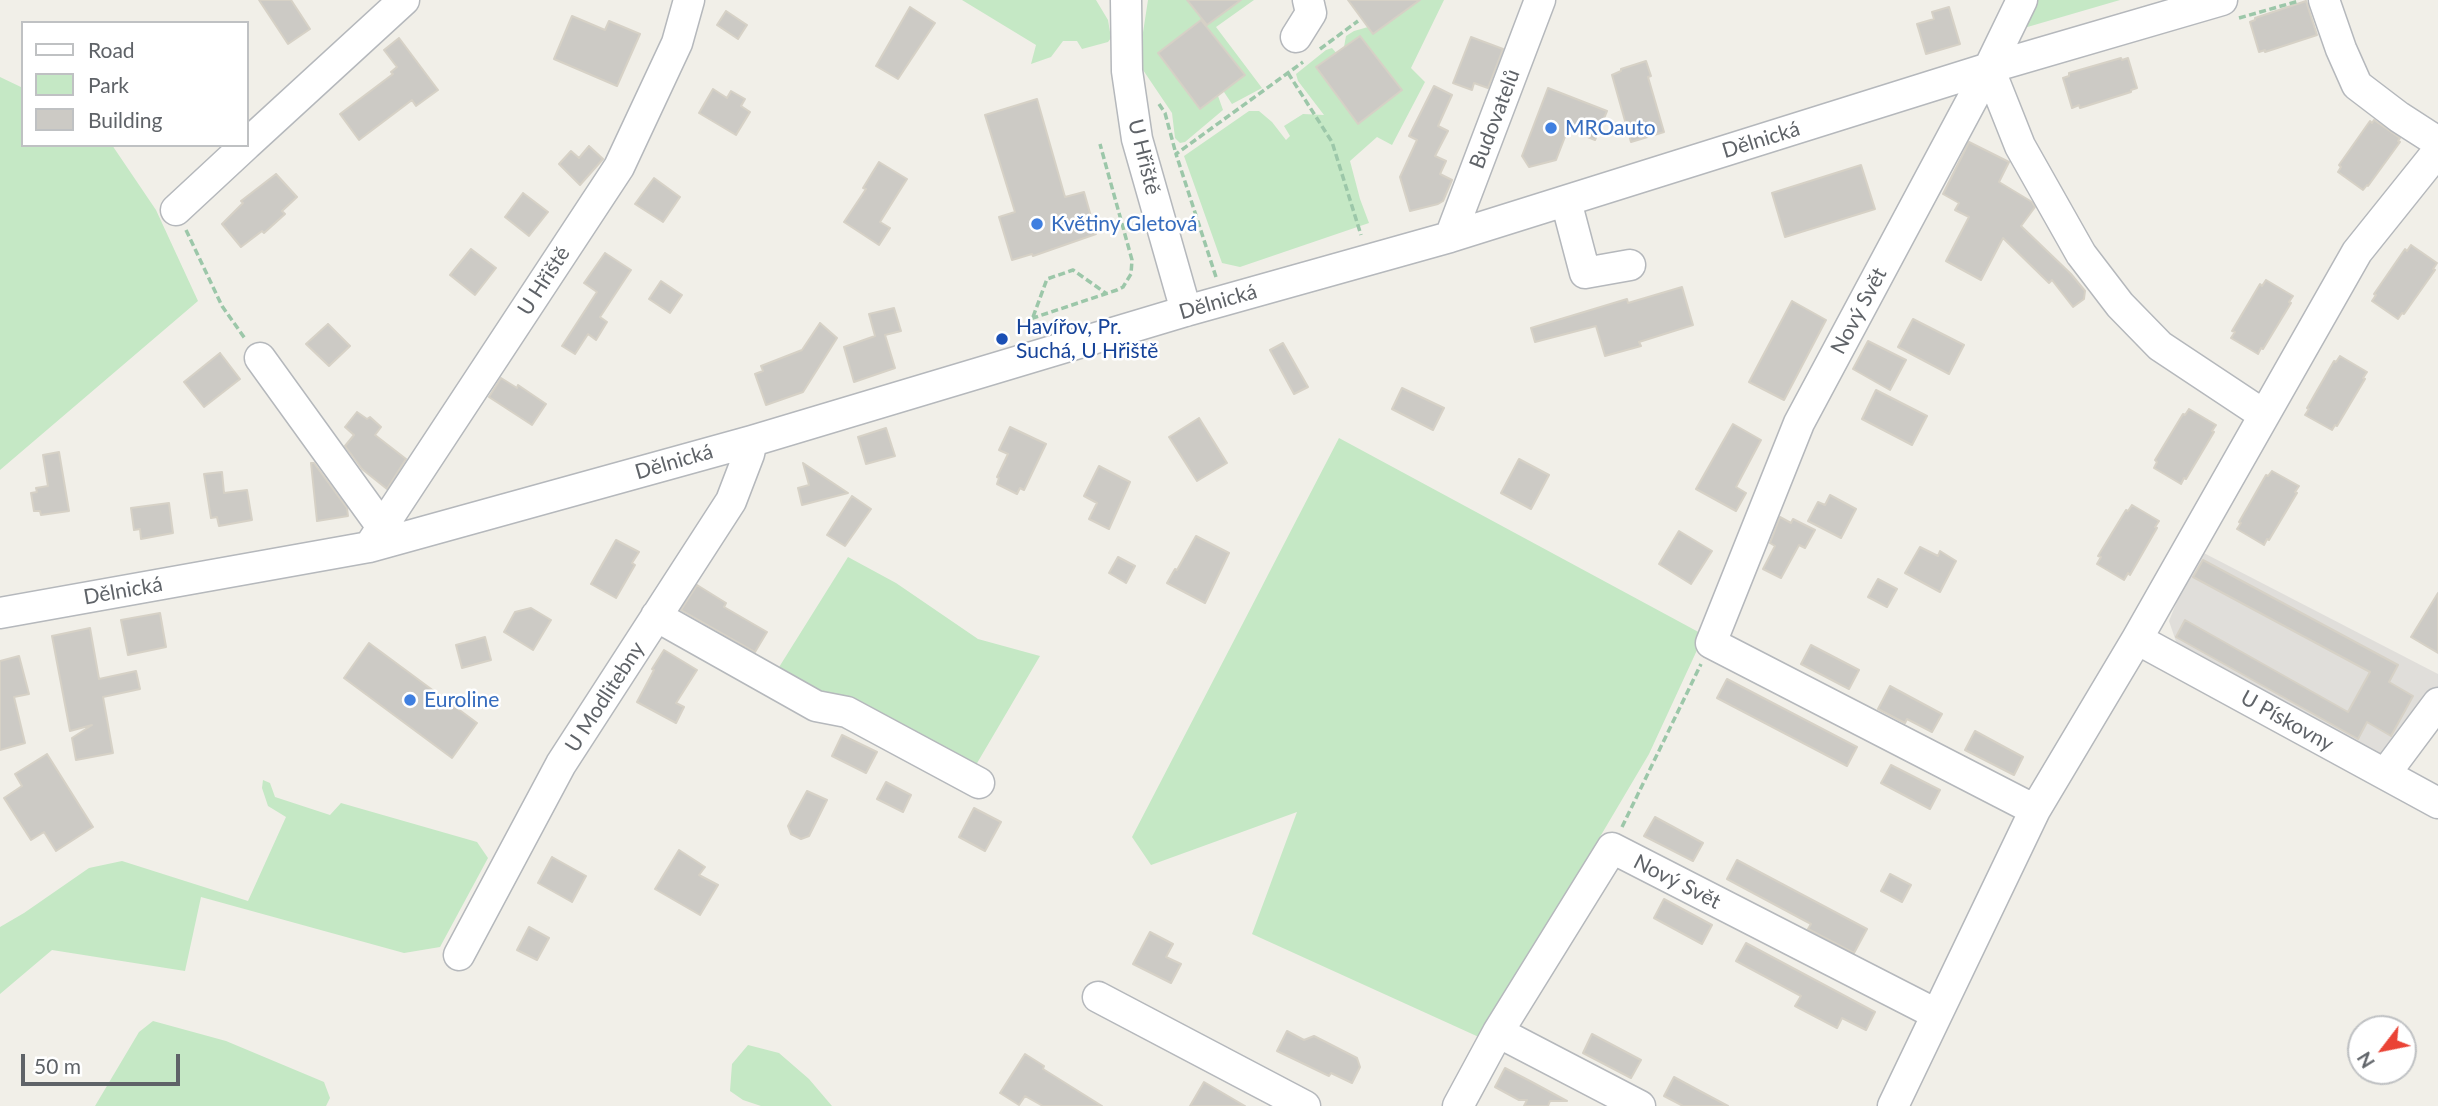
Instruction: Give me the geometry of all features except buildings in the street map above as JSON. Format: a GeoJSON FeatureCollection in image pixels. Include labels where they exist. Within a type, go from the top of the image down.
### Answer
{"type":"FeatureCollection","features":[{"type":"Feature","properties":{"kind":"street"},"geometry":{"type":"LineString","coordinates":[[248,143],[404,0]]}},
{"type":"Feature","properties":{"kind":"street","name":"U Hřiště"},"geometry":{"type":"LineString","coordinates":[[376,537],[619,167],[677,43],[689,0]]}},
{"type":"Feature","properties":{"kind":"street","name":"U Hřiště"},"geometry":{"type":"LineString","coordinates":[[1126,0],[1127,71],[1136,139],[1186,311]]}},
{"type":"Feature","properties":{"kind":"street"},"geometry":{"type":"LineString","coordinates":[[1307,49],[1311,13],[1308,0]]}},
{"type":"Feature","properties":{"kind":"street","name":"Budovatelů"},"geometry":{"type":"LineString","coordinates":[[1450,237],[1539,0]]}},
{"type":"Feature","properties":{"kind":"street","name":"Nový Svět"},"geometry":{"type":"LineString","coordinates":[[1711,643],[1799,423],[1989,68],[2022,0]]}},
{"type":"Feature","properties":{"kind":"street","name":"Dělnická"},"geometry":{"type":"LineString","coordinates":[[0,613],[376,537],[752,441],[1186,311],[1450,237],[1989,68],[2222,0]]}},
{"type":"Feature","properties":{"kind":"street"},"geometry":{"type":"LineString","coordinates":[[2325,0],[2341,49],[2357,85],[2438,142]]}},
{"type":"Feature","properties":{"kind":"street"},"geometry":{"type":"LineString","coordinates":[[1989,68],[2026,158],[2081,254],[2120,305],[2160,346],[2264,415]]}},
{"type":"Feature","properties":{"kind":"street"},"geometry":{"type":"LineString","coordinates":[[176,209],[244,147]]}},
{"type":"Feature","properties":{"kind":"street"},"geometry":{"type":"LineString","coordinates":[[1893,1106],[2035,810],[2137,639],[2357,252],[2438,151]]}},
{"type":"Feature","properties":{"kind":"street"},"geometry":{"type":"LineString","coordinates":[[1566,201],[1586,274],[1630,265]]}},
{"type":"Feature","properties":{"kind":"street"},"geometry":{"type":"LineString","coordinates":[[260,358],[376,537]]}},
{"type":"Feature","properties":{"kind":"street","name":"U Modlitebny"},"geometry":{"type":"LineString","coordinates":[[459,955],[561,764],[731,501],[752,441]]}},
{"type":"Feature","properties":{"kind":"street"},"geometry":{"type":"LineString","coordinates":[[656,616],[816,706],[847,712],[979,783]]}},
{"type":"Feature","properties":{"kind":"street","name":"U Pískovny"},"geometry":{"type":"LineString","coordinates":[[2137,639],[2438,803]]}},
{"type":"Feature","properties":{"kind":"street"},"geometry":{"type":"LineString","coordinates":[[1711,643],[2035,810]]}},
{"type":"Feature","properties":{"kind":"street"},"geometry":{"type":"LineString","coordinates":[[2385,774],[2438,703]]}},
{"type":"Feature","properties":{"kind":"street","name":"Nový Svět"},"geometry":{"type":"LineString","coordinates":[[1458,1106],[1498,1032],[1612,848],[1936,1014]]}},
{"type":"Feature","properties":{"kind":"street"},"geometry":{"type":"LineString","coordinates":[[1098,997],[1305,1106]]}},
{"type":"Feature","properties":{"kind":"street"},"geometry":{"type":"LineString","coordinates":[[1498,1032],[1640,1106]]}},
{"type":"Feature","properties":{"kind":"path"},"geometry":{"type":"LineString","coordinates":[[1224,300],[1176,154],[1288,73],[1307,49],[1358,21]]}},
{"type":"Feature","properties":{"kind":"path"},"geometry":{"type":"LineString","coordinates":[[1288,73],[1332,142],[1369,260]]}},
{"type":"Feature","properties":{"kind":"path"},"geometry":{"type":"LineString","coordinates":[[1033,318],[1117,290],[1127,282],[1131,274],[1132,260],[1100,144]]}},
{"type":"Feature","properties":{"kind":"path"},"geometry":{"type":"LineString","coordinates":[[176,209],[222,306],[260,358]]}},
{"type":"Feature","properties":{"kind":"path"},"geometry":{"type":"LineString","coordinates":[[1040,354],[1033,318],[1047,279],[1073,270],[1107,294]]}},
{"type":"Feature","properties":{"kind":"path"},"geometry":{"type":"LineString","coordinates":[[1612,848],[1711,643]]}},
{"type":"Feature","properties":{"kind":"shaded area"},"geometry":{"type":"Polygon","coordinates":[[[2198,550],[2438,674],[2438,689],[2385,767],[2181,656],[2169,621],[2198,550]]]}},
{"type":"Feature","properties":{"kind":"green space"},"geometry":{"type":"Polygon","coordinates":[[[962,0],[1096,0],[1108,20],[1111,38],[1108,42],[1082,49],[1077,41],[1063,41],[1051,57],[1031,64],[1036,45],[962,0]]]}},
{"type":"Feature","properties":{"kind":"green space"},"geometry":{"type":"Polygon","coordinates":[[[1148,0],[1254,0],[1216,27],[1262,88],[1232,104],[1222,89],[1217,93],[1223,110],[1185,142],[1180,143],[1175,138],[1172,113],[1143,70],[1142,39],[1148,0]]]}},
{"type":"Feature","properties":{"kind":"green space"},"geometry":{"type":"Polygon","coordinates":[[[1416,0],[1444,0],[1411,68],[1425,82],[1392,145],[1377,137],[1350,161],[1369,223],[1240,267],[1222,263],[1184,156],[1249,111],[1259,111],[1286,140],[1290,136],[1284,126],[1303,114],[1324,115],[1298,81],[1296,74],[1326,50],[1332,48],[1338,55],[1346,50],[1346,36],[1354,31],[1368,27],[1416,0]]]}},
{"type":"Feature","properties":{"kind":"green space"},"geometry":{"type":"Polygon","coordinates":[[[2028,0],[2120,0],[2024,28],[2028,0]]]}},
{"type":"Feature","properties":{"kind":"green space"},"geometry":{"type":"Polygon","coordinates":[[[0,77],[21,87],[21,147],[113,147],[156,210],[198,301],[0,470],[0,77]]]}},
{"type":"Feature","properties":{"kind":"green space"},"geometry":{"type":"Polygon","coordinates":[[[1339,438],[1704,635],[1649,754],[1481,1038],[1252,934],[1297,812],[1151,865],[1132,837],[1339,438]]]}},
{"type":"Feature","properties":{"kind":"green space"},"geometry":{"type":"Polygon","coordinates":[[[848,557],[896,583],[978,639],[1040,656],[973,770],[776,672],[848,557]]]}},
{"type":"Feature","properties":{"kind":"green space"},"geometry":{"type":"Polygon","coordinates":[[[263,780],[270,783],[275,797],[330,815],[341,803],[477,842],[488,858],[440,947],[404,953],[201,897],[185,971],[52,950],[0,994],[0,927],[89,868],[122,861],[248,901],[286,817],[268,806],[262,788],[263,780]]]}},
{"type":"Feature","properties":{"kind":"green space"},"geometry":{"type":"Polygon","coordinates":[[[153,1021],[226,1041],[324,1082],[330,1098],[326,1106],[95,1106],[139,1032],[153,1021]]]}},
{"type":"Feature","properties":{"kind":"green space"},"geometry":{"type":"Polygon","coordinates":[[[748,1045],[779,1053],[809,1079],[832,1106],[761,1106],[743,1100],[730,1091],[732,1064],[748,1045]]]}},
{"type":"Feature","properties":{"kind":"place","name":"MROauto"},"geometry":{"type":"Point","coordinates":[1551,128]}},
{"type":"Feature","properties":{"kind":"place","name":"Květiny Gletová"},"geometry":{"type":"Point","coordinates":[1037,224]}},
{"type":"Feature","properties":{"kind":"place","name":"Havířov, Pr. Suchá, U Hřiště"},"geometry":{"type":"Point","coordinates":[1002,339]}},
{"type":"Feature","properties":{"kind":"place","name":"Euroline"},"geometry":{"type":"Point","coordinates":[410,700]}}]}
